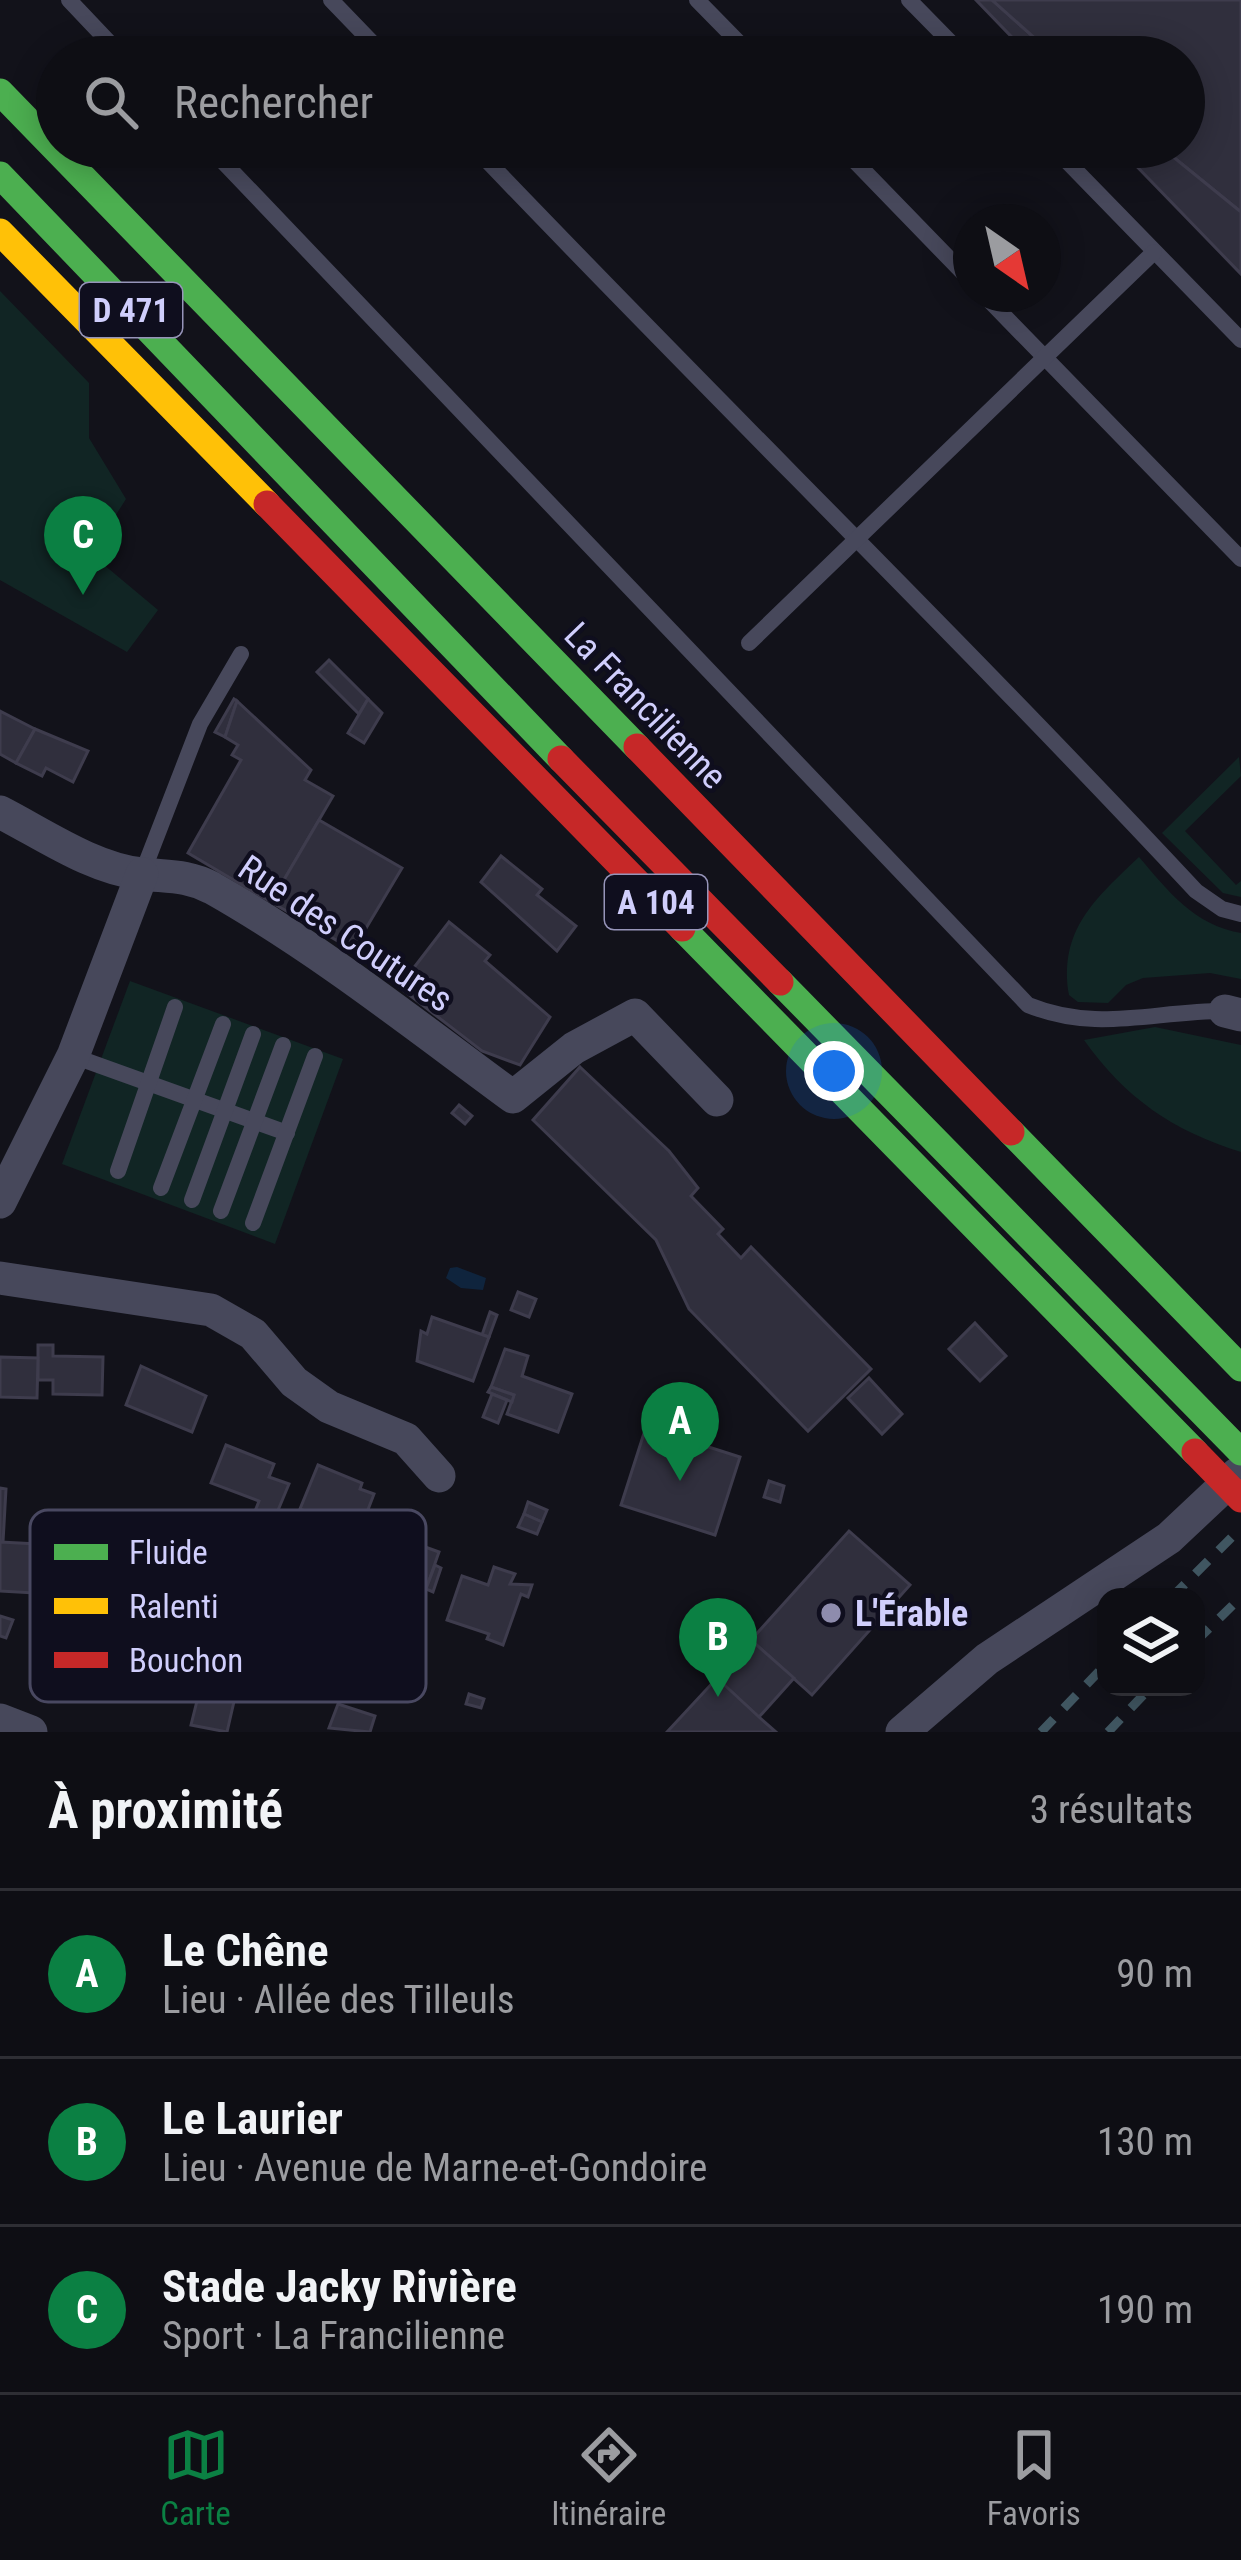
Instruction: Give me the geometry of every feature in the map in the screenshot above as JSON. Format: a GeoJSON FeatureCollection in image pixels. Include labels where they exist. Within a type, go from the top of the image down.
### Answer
{"type":"FeatureCollection","features":[{"type":"Feature","properties":{"kind":"main road","name":"La Francilienne"},"geometry":{"type":"LineString","coordinates":[[0,92],[36,129]]}},
{"type":"Feature","properties":{"kind":"main road","name":"La Francilienne"},"geometry":{"type":"LineString","coordinates":[[74,168],[1241,1368]]}},
{"type":"Feature","properties":{"kind":"main road","name":"D 471"},"geometry":{"type":"LineString","coordinates":[[0,175],[528,725],[1241,1452]]}},
{"type":"Feature","properties":{"kind":"main road","name":"A 104"},"geometry":{"type":"LineString","coordinates":[[0,232],[1241,1498]]}},
{"type":"Feature","properties":{"kind":"street"},"geometry":{"type":"LineString","coordinates":[[0,812],[90,858],[142,874],[73,1056],[0,1202]]}},
{"type":"Feature","properties":{"kind":"street","name":"Rue des Coutures"},"geometry":{"type":"LineString","coordinates":[[142,874],[166,872],[208,886],[372,993],[513,1096],[574,1048],[635,1015],[717,1100]]}},
{"type":"Feature","properties":{"kind":"street"},"geometry":{"type":"LineString","coordinates":[[0,1279],[211,1310],[253,1334],[294,1382],[329,1407],[406,1439],[439,1476]]}},
{"type":"Feature","properties":{"kind":"street"},"geometry":{"type":"LineString","coordinates":[[902,1732],[987,1659],[1169,1538],[1241,1471]]}},
{"type":"Feature","properties":{"kind":"street"},"geometry":{"type":"LineString","coordinates":[[0,1720],[31,1732]]}},
{"type":"Feature","properties":{"kind":"lane"},"geometry":{"type":"LineString","coordinates":[[69,0],[103,36]]}},
{"type":"Feature","properties":{"kind":"lane"},"geometry":{"type":"LineString","coordinates":[[331,0],[366,36]]}},
{"type":"Feature","properties":{"kind":"lane"},"geometry":{"type":"LineString","coordinates":[[697,0],[732,36]]}},
{"type":"Feature","properties":{"kind":"lane"},"geometry":{"type":"LineString","coordinates":[[909,0],[944,36]]}},
{"type":"Feature","properties":{"kind":"lane"},"geometry":{"type":"LineString","coordinates":[[229,168],[1028,1005],[1068,1021],[1101,1022],[1161,1011],[1236,1011]]}},
{"type":"Feature","properties":{"kind":"lane"},"geometry":{"type":"LineString","coordinates":[[494,168],[1013,695],[1196,891],[1222,909],[1241,914]]}},
{"type":"Feature","properties":{"kind":"lane"},"geometry":{"type":"LineString","coordinates":[[861,168],[953,262]]}},
{"type":"Feature","properties":{"kind":"lane"},"geometry":{"type":"LineString","coordinates":[[1073,168],[1241,340]]}},
{"type":"Feature","properties":{"kind":"lane"},"geometry":{"type":"LineString","coordinates":[[749,644],[1154,252]]}},
{"type":"Feature","properties":{"kind":"lane"},"geometry":{"type":"LineString","coordinates":[[1000,312],[1241,559]]}},
{"type":"Feature","properties":{"kind":"lane"},"geometry":{"type":"LineString","coordinates":[[142,874],[200,724],[241,653]]}},
{"type":"Feature","properties":{"kind":"lane"},"geometry":{"type":"LineString","coordinates":[[118,1172],[175,1007]]}},
{"type":"Feature","properties":{"kind":"lane"},"geometry":{"type":"LineString","coordinates":[[161,1188],[223,1024]]}},
{"type":"Feature","properties":{"kind":"lane"},"geometry":{"type":"LineString","coordinates":[[192,1200],[253,1034]]}},
{"type":"Feature","properties":{"kind":"lane"},"geometry":{"type":"LineString","coordinates":[[221,1211],[283,1045]]}},
{"type":"Feature","properties":{"kind":"lane"},"geometry":{"type":"LineString","coordinates":[[73,1056],[287,1133]]}},
{"type":"Feature","properties":{"kind":"lane"},"geometry":{"type":"LineString","coordinates":[[254,1223],[315,1056]]}},
{"type":"Feature","properties":{"kind":"green space"},"geometry":{"type":"Polygon","coordinates":[[[0,291],[89,383],[89,438],[126,499],[91,554],[158,610],[127,652],[0,580],[0,291]]]}},
{"type":"Feature","properties":{"kind":"green space"},"geometry":{"type":"Polygon","coordinates":[[[1239,757],[1241,776],[1185,831],[1236,885],[1241,881],[1241,897],[1223,893],[1162,833],[1239,757]]]}},
{"type":"Feature","properties":{"kind":"green space"},"geometry":{"type":"Polygon","coordinates":[[[1139,857],[1196,914],[1241,933],[1241,979],[1210,973],[1143,978],[1126,985],[1108,1003],[1078,1002],[1069,995],[1067,972],[1075,934],[1095,902],[1139,857]]]}},
{"type":"Feature","properties":{"kind":"green space"},"geometry":{"type":"Polygon","coordinates":[[[130,981],[343,1059],[275,1244],[62,1164],[130,981]]]}},
{"type":"Feature","properties":{"kind":"green space"},"geometry":{"type":"Polygon","coordinates":[[[1155,1027],[1241,1045],[1241,1152],[1194,1134],[1152,1110],[1116,1079],[1084,1040],[1155,1027]]]}},
{"type":"Feature","properties":{"kind":"water"},"geometry":{"type":"Polygon","coordinates":[[[450,1268],[486,1278],[483,1290],[461,1288],[446,1278],[450,1268]]]}},
{"type":"Feature","properties":{"kind":"building"},"geometry":{"type":"Polygon","coordinates":[[[976,0],[992,0],[1032,36],[1011,36],[976,0]]]}},
{"type":"Feature","properties":{"kind":"building"},"geometry":{"type":"Polygon","coordinates":[[[992,0],[1241,0],[1241,212],[1187,168],[1205,168],[1205,36],[1032,36],[992,0]]]}},
{"type":"Feature","properties":{"kind":"building"},"geometry":{"type":"Polygon","coordinates":[[[1138,168],[1187,168],[1241,212],[1241,274],[1138,168]]]}},
{"type":"Feature","properties":{"kind":"building"},"geometry":{"type":"Polygon","coordinates":[[[329,660],[368,699],[359,714],[317,672],[329,660]]]}},
{"type":"Feature","properties":{"kind":"building"},"geometry":{"type":"Polygon","coordinates":[[[234,699],[237,701],[225,737],[215,732],[234,699]]]}},
{"type":"Feature","properties":{"kind":"building"},"geometry":{"type":"Polygon","coordinates":[[[368,699],[382,713],[364,743],[348,733],[368,699]]]}},
{"type":"Feature","properties":{"kind":"building"},"geometry":{"type":"Polygon","coordinates":[[[237,701],[311,770],[305,780],[333,796],[271,902],[188,853],[241,760],[232,755],[238,745],[225,737],[237,701]]]}},
{"type":"Feature","properties":{"kind":"building"},"geometry":{"type":"Polygon","coordinates":[[[0,711],[35,729],[16,763],[0,754],[0,711]]]}},
{"type":"Feature","properties":{"kind":"building"},"geometry":{"type":"Polygon","coordinates":[[[35,729],[88,751],[73,782],[46,768],[42,776],[16,763],[35,729]]]}},
{"type":"Feature","properties":{"kind":"building"},"geometry":{"type":"Polygon","coordinates":[[[319,820],[402,868],[353,950],[271,902],[319,820]]]}},
{"type":"Feature","properties":{"kind":"building"},"geometry":{"type":"Polygon","coordinates":[[[501,856],[542,889],[537,895],[576,926],[557,951],[481,882],[501,856]]]}},
{"type":"Feature","properties":{"kind":"building"},"geometry":{"type":"Polygon","coordinates":[[[449,922],[490,955],[485,961],[550,1017],[520,1065],[482,1051],[399,987],[449,922]]]}},
{"type":"Feature","properties":{"kind":"building"},"geometry":{"type":"Polygon","coordinates":[[[580,1067],[669,1151],[698,1188],[691,1196],[723,1229],[718,1234],[741,1258],[751,1247],[871,1369],[808,1431],[689,1309],[656,1240],[533,1120],[580,1067]]]}},
{"type":"Feature","properties":{"kind":"building"},"geometry":{"type":"Polygon","coordinates":[[[459,1105],[472,1116],[465,1124],[452,1113],[459,1105]]]}},
{"type":"Feature","properties":{"kind":"building"},"geometry":{"type":"Polygon","coordinates":[[[518,1292],[536,1299],[529,1317],[511,1310],[518,1292]]]}},
{"type":"Feature","properties":{"kind":"building"},"geometry":{"type":"Polygon","coordinates":[[[490,1312],[497,1315],[489,1337],[482,1335],[490,1312]]]}},
{"type":"Feature","properties":{"kind":"building"},"geometry":{"type":"Polygon","coordinates":[[[432,1317],[489,1337],[473,1381],[417,1361],[421,1331],[427,1334],[432,1317]]]}},
{"type":"Feature","properties":{"kind":"building"},"geometry":{"type":"Polygon","coordinates":[[[975,1323],[1006,1356],[980,1381],[949,1349],[975,1323]]]}},
{"type":"Feature","properties":{"kind":"building"},"geometry":{"type":"Polygon","coordinates":[[[38,1345],[53,1345],[53,1356],[103,1357],[102,1395],[53,1394],[53,1380],[38,1380],[38,1345]]]}},
{"type":"Feature","properties":{"kind":"building"},"geometry":{"type":"Polygon","coordinates":[[[505,1349],[528,1356],[522,1376],[572,1394],[558,1432],[507,1414],[514,1395],[491,1387],[505,1349]]]}},
{"type":"Feature","properties":{"kind":"building"},"geometry":{"type":"Polygon","coordinates":[[[0,1357],[38,1358],[37,1398],[0,1397],[0,1357]]]}},
{"type":"Feature","properties":{"kind":"building"},"geometry":{"type":"Polygon","coordinates":[[[141,1366],[206,1396],[192,1432],[126,1405],[141,1366]]]}},
{"type":"Feature","properties":{"kind":"building"},"geometry":{"type":"Polygon","coordinates":[[[869,1378],[902,1414],[882,1434],[848,1398],[869,1378]]]}},
{"type":"Feature","properties":{"kind":"building"},"geometry":{"type":"Polygon","coordinates":[[[491,1387],[514,1395],[512,1402],[488,1392],[491,1387]]]}},
{"type":"Feature","properties":{"kind":"building"},"geometry":{"type":"Polygon","coordinates":[[[492,1394],[507,1400],[498,1423],[483,1417],[492,1394]]]}},
{"type":"Feature","properties":{"kind":"building"},"geometry":{"type":"Polygon","coordinates":[[[646,1427],[740,1457],[715,1535],[621,1505],[646,1427]]]}},
{"type":"Feature","properties":{"kind":"building"},"geometry":{"type":"Polygon","coordinates":[[[226,1445],[274,1464],[269,1477],[289,1484],[278,1510],[256,1510],[259,1501],[211,1483],[226,1445]]]}},
{"type":"Feature","properties":{"kind":"building"},"geometry":{"type":"Polygon","coordinates":[[[318,1465],[362,1483],[360,1489],[374,1494],[368,1510],[300,1509],[318,1465]]]}},
{"type":"Feature","properties":{"kind":"building"},"geometry":{"type":"Polygon","coordinates":[[[769,1481],[784,1486],[780,1502],[764,1497],[769,1481]]]}},
{"type":"Feature","properties":{"kind":"building"},"geometry":{"type":"Polygon","coordinates":[[[0,1488],[6,1489],[3,1542],[0,1542],[0,1488]]]}},
{"type":"Feature","properties":{"kind":"building"},"geometry":{"type":"Polygon","coordinates":[[[528,1502],[547,1510],[542,1522],[524,1514],[528,1502]]]}},
{"type":"Feature","properties":{"kind":"building"},"geometry":{"type":"Polygon","coordinates":[[[524,1514],[542,1522],[537,1534],[518,1527],[524,1514]]]}},
{"type":"Feature","properties":{"kind":"building","name":"L'Érable"},"geometry":{"type":"Polygon","coordinates":[[[849,1531],[910,1585],[812,1695],[751,1640],[849,1531]]]}},
{"type":"Feature","properties":{"kind":"building"},"geometry":{"type":"Polygon","coordinates":[[[0,1542],[30,1544],[30,1593],[0,1591],[0,1542]]]}},
{"type":"Feature","properties":{"kind":"building"},"geometry":{"type":"Polygon","coordinates":[[[426,1547],[439,1552],[426,1589],[426,1547]]]}},
{"type":"Feature","properties":{"kind":"building"},"geometry":{"type":"Polygon","coordinates":[[[435,1565],[441,1568],[433,1592],[426,1589],[435,1565]]]}},
{"type":"Feature","properties":{"kind":"building"},"geometry":{"type":"Polygon","coordinates":[[[494,1567],[515,1574],[510,1584],[532,1585],[528,1597],[521,1594],[503,1645],[487,1639],[489,1634],[447,1620],[462,1576],[488,1585],[494,1567]]]}},
{"type":"Feature","properties":{"kind":"building"},"geometry":{"type":"Polygon","coordinates":[[[0,1616],[13,1620],[6,1638],[0,1636],[0,1616]]]}},
{"type":"Feature","properties":{"kind":"building"},"geometry":{"type":"Polygon","coordinates":[[[733,1624],[794,1678],[759,1717],[699,1663],[733,1624]]]}},
{"type":"Feature","properties":{"kind":"building"},"geometry":{"type":"Polygon","coordinates":[[[717,1678],[759,1717],[776,1732],[667,1732],[717,1678]]]}},
{"type":"Feature","properties":{"kind":"building"},"geometry":{"type":"Polygon","coordinates":[[[469,1694],[484,1699],[481,1708],[466,1704],[469,1694]]]}},
{"type":"Feature","properties":{"kind":"building"},"geometry":{"type":"Polygon","coordinates":[[[197,1702],[234,1702],[227,1732],[191,1725],[197,1702]]]}},
{"type":"Feature","properties":{"kind":"building"},"geometry":{"type":"Polygon","coordinates":[[[338,1704],[375,1716],[370,1732],[329,1728],[338,1704]]]}},
{"type":"Feature","properties":{"kind":"railway"},"geometry":{"type":"LineString","coordinates":[[1181,1588],[1241,1528]]}},
{"type":"Feature","properties":{"kind":"railway"},"geometry":{"type":"LineString","coordinates":[[1205,1632],[1241,1597]]}},
{"type":"Feature","properties":{"kind":"railway"},"geometry":{"type":"LineString","coordinates":[[1041,1732],[1097,1673]]}},
{"type":"Feature","properties":{"kind":"railway"},"geometry":{"type":"LineString","coordinates":[[1108,1732],[1142,1696]]}},
{"type":"Feature","properties":{"kind":"traffic: fast"},"geometry":{"type":"LineString","coordinates":[[0,92],[36,129]]}},
{"type":"Feature","properties":{"kind":"traffic: fast"},"geometry":{"type":"LineString","coordinates":[[74,168],[637,747]]}},
{"type":"Feature","properties":{"kind":"traffic: fast"},"geometry":{"type":"LineString","coordinates":[[0,175],[561,759]]}},
{"type":"Feature","properties":{"kind":"traffic: fast"},"geometry":{"type":"LineString","coordinates":[[682,928],[1195,1452]]}},
{"type":"Feature","properties":{"kind":"traffic: fast"},"geometry":{"type":"LineString","coordinates":[[780,982],[1241,1452]]}},
{"type":"Feature","properties":{"kind":"traffic: fast"},"geometry":{"type":"LineString","coordinates":[[1011,1132],[1241,1368]]}},
{"type":"Feature","properties":{"kind":"traffic: slow"},"geometry":{"type":"LineString","coordinates":[[0,232],[267,504]]}},
{"type":"Feature","properties":{"kind":"traffic: jam"},"geometry":{"type":"LineString","coordinates":[[267,504],[682,928]]}},
{"type":"Feature","properties":{"kind":"traffic: jam"},"geometry":{"type":"LineString","coordinates":[[637,747],[1011,1132]]}},
{"type":"Feature","properties":{"kind":"traffic: jam"},"geometry":{"type":"LineString","coordinates":[[561,759],[780,982]]}},
{"type":"Feature","properties":{"kind":"traffic: jam"},"geometry":{"type":"LineString","coordinates":[[1195,1452],[1241,1499]]}},
{"type":"Feature","properties":{"kind":"place","name":"Stade Jacky Rivière"},"geometry":{"type":"Point","coordinates":[83,595]}},
{"type":"Feature","properties":{"kind":"place","name":"Le Chêne"},"geometry":{"type":"Point","coordinates":[680,1481]}},
{"type":"Feature","properties":{"kind":"place","name":"L'Érable"},"geometry":{"type":"Point","coordinates":[831,1613]}},
{"type":"Feature","properties":{"kind":"place","name":"Le Laurier"},"geometry":{"type":"Point","coordinates":[718,1697]}}]}
